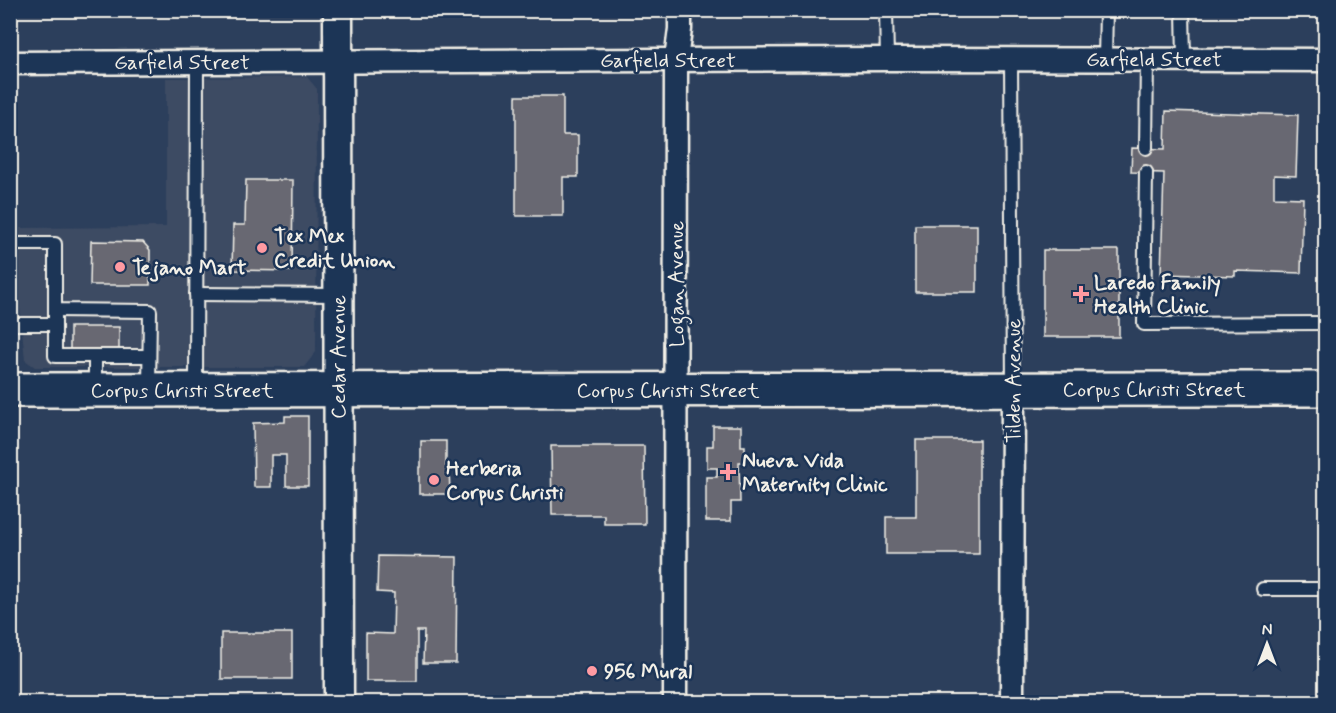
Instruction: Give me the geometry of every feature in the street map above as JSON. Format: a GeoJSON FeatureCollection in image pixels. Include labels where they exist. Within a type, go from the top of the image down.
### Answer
{"type":"FeatureCollection","features":[{"type":"Feature","properties":{"kind":"main road","name":"Corpus Christi Street"},"geometry":{"type":"LineString","coordinates":[[10,390],[1326,389]]}},
{"type":"Feature","properties":{"kind":"street","name":"Cedar Avenue"},"geometry":{"type":"LineString","coordinates":[[338,10],[339,702]]}},
{"type":"Feature","properties":{"kind":"street","name":"Logan Avenue"},"geometry":{"type":"LineString","coordinates":[[675,702],[676,60],[680,10]]}},
{"type":"Feature","properties":{"kind":"street","name":"Garfield Street"},"geometry":{"type":"LineString","coordinates":[[10,63],[887,59],[1326,60]]}},
{"type":"Feature","properties":{"kind":"street","name":"Tilden Avenue"},"geometry":{"type":"LineString","coordinates":[[1012,702],[1013,389]]}},
{"type":"Feature","properties":{"kind":"lane"},"geometry":{"type":"LineString","coordinates":[[886,10],[887,59]]}},
{"type":"Feature","properties":{"kind":"lane"},"geometry":{"type":"LineString","coordinates":[[1105,59],[1106,10]]}},
{"type":"Feature","properties":{"kind":"lane"},"geometry":{"type":"LineString","coordinates":[[1183,10],[1184,59]]}},
{"type":"Feature","properties":{"kind":"lane","name":"Tilden Avenue"},"geometry":{"type":"LineString","coordinates":[[1011,59],[1013,389]]}},
{"type":"Feature","properties":{"kind":"lane"},"geometry":{"type":"LineString","coordinates":[[1146,148],[1147,59]]}},
{"type":"Feature","properties":{"kind":"lane"},"geometry":{"type":"LineString","coordinates":[[196,390],[197,62]]}},
{"type":"Feature","properties":{"kind":"lane"},"geometry":{"type":"LineString","coordinates":[[1146,172],[1144,324],[1326,323]]}},
{"type":"Feature","properties":{"kind":"lane"},"geometry":{"type":"LineString","coordinates":[[10,244],[55,244],[55,356],[149,356]]}},
{"type":"Feature","properties":{"kind":"lane"},"geometry":{"type":"LineString","coordinates":[[196,294],[338,295]]}},
{"type":"Feature","properties":{"kind":"lane"},"geometry":{"type":"LineString","coordinates":[[55,310],[150,312],[149,390]]}},
{"type":"Feature","properties":{"kind":"lane"},"geometry":{"type":"LineString","coordinates":[[10,324],[55,324]]}},
{"type":"Feature","properties":{"kind":"lane"},"geometry":{"type":"LineString","coordinates":[[95,356],[95,390]]}},
{"type":"Feature","properties":{"kind":"lane"},"geometry":{"type":"LineString","coordinates":[[1263,589],[1326,589]]}},
{"type":"Feature","properties":{"kind":"shaded area"},"geometry":{"type":"Polygon","coordinates":[[[307,77],[317,89],[316,352],[304,367],[35,367],[25,360],[20,309],[20,228],[166,227],[166,78],[307,77]]]}},
{"type":"Feature","properties":{"kind":"building"},"geometry":{"type":"Polygon","coordinates":[[[899,10],[1073,10],[1074,12],[899,14],[899,10]]]}},
{"type":"Feature","properties":{"kind":"building"},"geometry":{"type":"Polygon","coordinates":[[[516,96],[563,96],[563,135],[578,135],[578,177],[563,177],[563,216],[516,216],[516,96]]]}},
{"type":"Feature","properties":{"kind":"building"},"geometry":{"type":"Polygon","coordinates":[[[1166,111],[1298,115],[1296,176],[1274,175],[1274,197],[1303,198],[1301,273],[1235,271],[1235,276],[1161,274],[1164,173],[1131,172],[1132,148],[1165,149],[1166,111]]]}},
{"type":"Feature","properties":{"kind":"building","name":"Tex Mex Credit Union"},"geometry":{"type":"Polygon","coordinates":[[[246,180],[293,180],[292,271],[232,270],[233,225],[245,225],[246,180]]]}},
{"type":"Feature","properties":{"kind":"building"},"geometry":{"type":"Polygon","coordinates":[[[915,225],[977,225],[977,292],[915,292],[915,225]]]}},
{"type":"Feature","properties":{"kind":"building","name":"Tejano Mart"},"geometry":{"type":"Polygon","coordinates":[[[91,241],[143,242],[150,250],[150,285],[90,285],[91,241]]]}},
{"type":"Feature","properties":{"kind":"building","name":"Laredo Family Health Clinic"},"geometry":{"type":"Polygon","coordinates":[[[1043,250],[1119,250],[1119,337],[1043,337],[1043,250]]]}},
{"type":"Feature","properties":{"kind":"building"},"geometry":{"type":"Polygon","coordinates":[[[70,327],[119,327],[119,351],[70,351],[70,327]]]}},
{"type":"Feature","properties":{"kind":"building"},"geometry":{"type":"Polygon","coordinates":[[[285,416],[308,416],[308,486],[286,486],[286,455],[271,455],[271,487],[254,487],[253,423],[285,422],[285,416]]]}},
{"type":"Feature","properties":{"kind":"building","name":"Nueva Vida Maternity Clinic"},"geometry":{"type":"Polygon","coordinates":[[[713,426],[741,426],[741,446],[745,446],[745,462],[739,462],[740,502],[731,502],[731,521],[706,521],[706,477],[717,477],[717,468],[707,468],[707,446],[713,446],[713,426]]]}},
{"type":"Feature","properties":{"kind":"building"},"geometry":{"type":"Polygon","coordinates":[[[916,440],[979,440],[979,554],[886,554],[886,517],[916,517],[916,440]]]}},
{"type":"Feature","properties":{"kind":"building","name":"Herberia Corpus Christi"},"geometry":{"type":"Polygon","coordinates":[[[421,441],[446,441],[446,466],[449,466],[450,494],[419,494],[421,441]]]}},
{"type":"Feature","properties":{"kind":"building"},"geometry":{"type":"Polygon","coordinates":[[[551,446],[644,446],[645,524],[604,524],[604,515],[552,515],[551,446]]]}},
{"type":"Feature","properties":{"kind":"building"},"geometry":{"type":"Polygon","coordinates":[[[378,556],[457,557],[456,663],[423,663],[424,631],[417,631],[417,681],[366,681],[366,633],[393,634],[394,593],[377,592],[378,556]]]}},
{"type":"Feature","properties":{"kind":"building"},"geometry":{"type":"Polygon","coordinates":[[[221,633],[292,633],[292,679],[221,679],[221,633]]]}},
{"type":"Feature","properties":{"kind":"place","name":"Tex Mex Credit Union"},"geometry":{"type":"Point","coordinates":[262,248]}},
{"type":"Feature","properties":{"kind":"place","name":"Tejano Mart"},"geometry":{"type":"Point","coordinates":[120,267]}},
{"type":"Feature","properties":{"kind":"place","name":"Laredo Family Health Clinic"},"geometry":{"type":"Point","coordinates":[1081,294]}},
{"type":"Feature","properties":{"kind":"place","name":"Nueva Vida Maternity Clinic"},"geometry":{"type":"Point","coordinates":[728,472]}},
{"type":"Feature","properties":{"kind":"place","name":"Herberia Corpus Christi"},"geometry":{"type":"Point","coordinates":[434,480]}},
{"type":"Feature","properties":{"kind":"place","name":"956 Mural"},"geometry":{"type":"Point","coordinates":[592,671]}}]}
